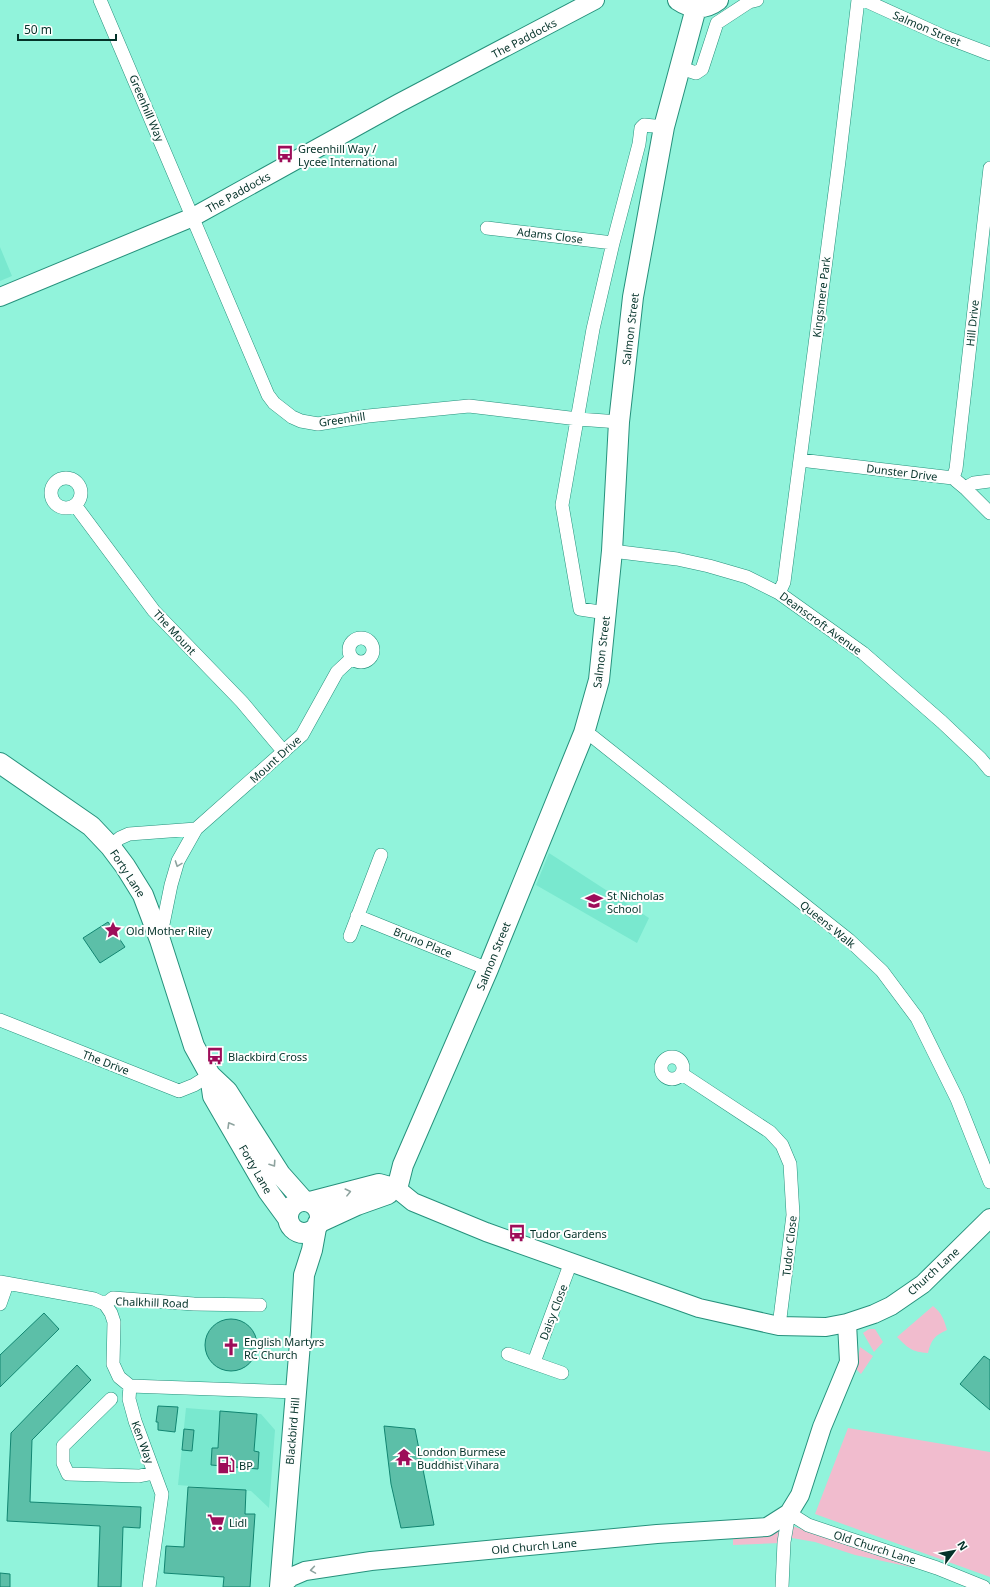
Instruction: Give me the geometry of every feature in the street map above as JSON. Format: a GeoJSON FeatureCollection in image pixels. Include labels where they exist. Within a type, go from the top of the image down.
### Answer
{"type":"FeatureCollection","features":[{"type":"Feature","properties":{"kind":"main road","name":"The Paddocks"},"geometry":{"type":"LineString","coordinates":[[0,297],[193,217],[399,103],[595,0]]}},
{"type":"Feature","properties":{"kind":"main road"},"geometry":{"type":"LineString","coordinates":[[687,4],[710,6],[718,0]]}},
{"type":"Feature","properties":{"kind":"main road","name":"Salmon Street"},"geometry":{"type":"LineString","coordinates":[[397,1190],[403,1165],[488,969],[584,733],[599,680],[612,551],[619,422],[634,297],[664,128],[681,68],[687,4]]}},
{"type":"Feature","properties":{"kind":"main road","name":"Forty Lane"},"geometry":{"type":"LineString","coordinates":[[0,762],[91,826],[110,846],[125,866],[143,895],[160,940],[194,1046],[210,1075],[214,1096],[268,1191],[290,1224]]}},
{"type":"Feature","properties":{"kind":"main road","name":"Forty Lane"},"geometry":{"type":"LineString","coordinates":[[210,1075],[228,1091],[280,1174],[307,1201]]}},
{"type":"Feature","properties":{"kind":"main road"},"geometry":{"type":"LineString","coordinates":[[397,1190],[379,1198],[356,1205],[317,1225],[306,1233],[300,1233],[290,1224],[288,1211],[292,1205],[298,1202],[379,1184],[397,1190],[413,1202],[486,1232],[699,1308],[746,1320],[779,1326],[826,1327],[847,1323]]}},
{"type":"Feature","properties":{"kind":"main road"},"geometry":{"type":"LineString","coordinates":[[307,1201],[315,1206],[319,1211],[320,1217],[317,1225]]}},
{"type":"Feature","properties":{"kind":"main road","name":"Church Lane"},"geometry":{"type":"LineString","coordinates":[[847,1323],[874,1314],[891,1306],[923,1284],[990,1218]]}},
{"type":"Feature","properties":{"kind":"main road","name":"Blackbird Hill"},"geometry":{"type":"LineString","coordinates":[[290,1224],[304,1275]]}},
{"type":"Feature","properties":{"kind":"main road","name":"Blackbird Hill"},"geometry":{"type":"LineString","coordinates":[[280,1587],[301,1331],[304,1275],[312,1250],[317,1225]]}},
{"type":"Feature","properties":{"kind":"main road","name":"Old Church Lane"},"geometry":{"type":"LineString","coordinates":[[280,1587],[292,1577],[304,1571],[379,1560],[657,1534],[767,1527],[789,1513],[800,1495],[822,1428],[849,1362],[847,1323]]}},
{"type":"Feature","properties":{"kind":"street","name":"Greenhill Way"},"geometry":{"type":"LineString","coordinates":[[100,0],[193,217]]}},
{"type":"Feature","properties":{"kind":"street"},"geometry":{"type":"LineString","coordinates":[[681,68],[696,73],[702,68],[717,23],[749,2],[757,0]]}},
{"type":"Feature","properties":{"kind":"street","name":"Kingsmere Park"},"geometry":{"type":"LineString","coordinates":[[779,593],[784,582],[839,161],[858,0]]}},
{"type":"Feature","properties":{"kind":"street","name":"Salmon Street"},"geometry":{"type":"LineString","coordinates":[[864,0],[943,36],[990,54]]}},
{"type":"Feature","properties":{"kind":"street"},"geometry":{"type":"LineString","coordinates":[[606,613],[580,608],[562,506],[593,329],[613,243],[639,144],[641,128],[644,125],[664,128]]}},
{"type":"Feature","properties":{"kind":"street","name":"Hill Drive"},"geometry":{"type":"LineString","coordinates":[[953,478],[956,469],[990,168]]}},
{"type":"Feature","properties":{"kind":"street","name":"Greenhill"},"geometry":{"type":"LineString","coordinates":[[193,217],[268,395],[274,403],[292,417],[301,421],[318,424],[368,416],[469,406],[578,420],[619,422]]}},
{"type":"Feature","properties":{"kind":"street","name":"Adams Close"},"geometry":{"type":"LineString","coordinates":[[487,228],[613,243]]}},
{"type":"Feature","properties":{"kind":"street","name":"Dunster Drive"},"geometry":{"type":"LineString","coordinates":[[800,460],[953,478],[990,513]]}},
{"type":"Feature","properties":{"kind":"street"},"geometry":{"type":"LineString","coordinates":[[965,488],[974,483],[990,481]]}},
{"type":"Feature","properties":{"kind":"street","name":"The Mount"},"geometry":{"type":"LineString","coordinates":[[75,505],[154,611],[242,702],[284,752]]}},
{"type":"Feature","properties":{"kind":"street","name":"Deanscroft Avenue"},"geometry":{"type":"LineString","coordinates":[[612,551],[677,559],[709,566],[747,577],[779,593],[863,654],[942,722],[980,758],[990,770]]}},
{"type":"Feature","properties":{"kind":"street","name":"Mount Drive"},"geometry":{"type":"LineString","coordinates":[[160,940],[171,885],[178,861],[196,829],[302,735],[337,672],[352,658]]}},
{"type":"Feature","properties":{"kind":"street","name":"Queens Walk"},"geometry":{"type":"LineString","coordinates":[[584,733],[593,737],[849,940],[882,971],[917,1018],[957,1099],[990,1182]]}},
{"type":"Feature","properties":{"kind":"street"},"geometry":{"type":"LineString","coordinates":[[110,846],[120,838],[129,834],[196,829]]}},
{"type":"Feature","properties":{"kind":"street"},"geometry":{"type":"LineString","coordinates":[[350,936],[381,855]]}},
{"type":"Feature","properties":{"kind":"street","name":"Bruno Place"},"geometry":{"type":"LineString","coordinates":[[357,916],[488,969]]}},
{"type":"Feature","properties":{"kind":"street","name":"The Drive"},"geometry":{"type":"LineString","coordinates":[[0,1020],[179,1091],[194,1085],[210,1075]]}},
{"type":"Feature","properties":{"kind":"street","name":"Tudor Close"},"geometry":{"type":"LineString","coordinates":[[682,1074],[770,1132],[782,1146],[790,1164],[793,1215],[779,1326]]}},
{"type":"Feature","properties":{"kind":"street","name":"Daisy Close"},"geometry":{"type":"LineString","coordinates":[[534,1362],[571,1262]]}},
{"type":"Feature","properties":{"kind":"street"},"geometry":{"type":"LineString","coordinates":[[0,1304],[4,1283]]}},
{"type":"Feature","properties":{"kind":"street","name":"Chalkhill Road"},"geometry":{"type":"LineString","coordinates":[[4,1283],[94,1299],[105,1304],[113,1298],[173,1303],[260,1305]]}},
{"type":"Feature","properties":{"kind":"street"},"geometry":{"type":"LineString","coordinates":[[105,1304],[111,1313],[114,1322],[113,1364],[119,1377],[130,1386],[296,1392]]}},
{"type":"Feature","properties":{"kind":"street"},"geometry":{"type":"LineString","coordinates":[[508,1354],[562,1373]]}},
{"type":"Feature","properties":{"kind":"street","name":"Ken Way"},"geometry":{"type":"LineString","coordinates":[[130,1386],[129,1399],[135,1422],[162,1494],[149,1587]]}},
{"type":"Feature","properties":{"kind":"street"},"geometry":{"type":"LineString","coordinates":[[111,1399],[63,1446],[64,1463],[68,1474],[139,1476],[154,1472]]}},
{"type":"Feature","properties":{"kind":"street"},"geometry":{"type":"LineString","coordinates":[[782,1587],[784,1542],[789,1513]]}},
{"type":"Feature","properties":{"kind":"street","name":"Old Church Lane"},"geometry":{"type":"LineString","coordinates":[[789,1513],[808,1525],[937,1568],[984,1587]]}},
{"type":"Feature","properties":{"kind":"shaded area"},"geometry":{"type":"Polygon","coordinates":[[[0,247],[12,276],[0,281],[0,247]]]}},
{"type":"Feature","properties":{"kind":"shaded area","name":"St Nicholas School"},"geometry":{"type":"Polygon","coordinates":[[[549,853],[649,918],[637,943],[536,885],[549,853]]]}},
{"type":"Feature","properties":{"kind":"shaded area"},"geometry":{"type":"Polygon","coordinates":[[[933,1306],[941,1314],[947,1330],[934,1338],[928,1353],[918,1352],[907,1347],[897,1337],[933,1306]]]}},
{"type":"Feature","properties":{"kind":"shaded area"},"geometry":{"type":"Polygon","coordinates":[[[869,1329],[875,1329],[883,1342],[874,1352],[863,1333],[869,1329]]]}},
{"type":"Feature","properties":{"kind":"shaded area"},"geometry":{"type":"Polygon","coordinates":[[[860,1347],[873,1356],[861,1374],[856,1369],[860,1347]]]}},
{"type":"Feature","properties":{"kind":"shaded area","name":"BP"},"geometry":{"type":"Polygon","coordinates":[[[186,1408],[261,1414],[275,1430],[269,1508],[251,1491],[178,1485],[186,1408]]]}},
{"type":"Feature","properties":{"kind":"shaded area"},"geometry":{"type":"Polygon","coordinates":[[[848,1428],[990,1452],[990,1577],[815,1514],[848,1428]]]}},
{"type":"Feature","properties":{"kind":"shaded area"},"geometry":{"type":"Polygon","coordinates":[[[782,1525],[780,1543],[733,1545],[733,1539],[749,1537],[782,1525]]]}},
{"type":"Feature","properties":{"kind":"shaded area"},"geometry":{"type":"Polygon","coordinates":[[[792,1526],[933,1572],[855,1555],[815,1542],[792,1538],[792,1526]]]}},
{"type":"Feature","properties":{"kind":"building"},"geometry":{"type":"Polygon","coordinates":[[[108,922],[125,947],[100,963],[83,938],[108,922]]]}},
{"type":"Feature","properties":{"kind":"building"},"geometry":{"type":"Polygon","coordinates":[[[44,1313],[59,1329],[0,1387],[0,1355],[44,1313]]]}},
{"type":"Feature","properties":{"kind":"building","name":"English Martyrs RC Church"},"geometry":{"type":"Polygon","coordinates":[[[226,1319],[236,1319],[245,1323],[253,1331],[257,1340],[257,1350],[253,1359],[245,1367],[236,1371],[226,1371],[217,1367],[209,1359],[205,1350],[205,1340],[209,1331],[217,1323],[226,1319]]]}},
{"type":"Feature","properties":{"kind":"building"},"geometry":{"type":"Polygon","coordinates":[[[984,1356],[990,1360],[990,1410],[960,1384],[984,1356]]]}},
{"type":"Feature","properties":{"kind":"building"},"geometry":{"type":"Polygon","coordinates":[[[77,1365],[91,1380],[32,1440],[30,1502],[141,1507],[140,1528],[123,1527],[121,1587],[98,1587],[100,1526],[7,1521],[11,1433],[77,1365]]]}},
{"type":"Feature","properties":{"kind":"building"},"geometry":{"type":"Polygon","coordinates":[[[158,1406],[178,1407],[175,1432],[158,1430],[158,1422],[156,1422],[158,1406]]]}},
{"type":"Feature","properties":{"kind":"building"},"geometry":{"type":"Polygon","coordinates":[[[220,1411],[257,1414],[254,1451],[259,1452],[258,1469],[211,1465],[212,1448],[218,1448],[220,1411]]]}},
{"type":"Feature","properties":{"kind":"building","name":"London Burmese Buddhist Vihara"},"geometry":{"type":"Polygon","coordinates":[[[384,1426],[415,1429],[434,1525],[401,1528],[391,1484],[384,1426]]]}},
{"type":"Feature","properties":{"kind":"building"},"geometry":{"type":"Polygon","coordinates":[[[184,1429],[194,1430],[192,1451],[182,1450],[184,1429]]]}},
{"type":"Feature","properties":{"kind":"building"},"geometry":{"type":"Polygon","coordinates":[[[188,1487],[246,1490],[245,1514],[255,1514],[250,1587],[223,1587],[224,1577],[164,1573],[166,1546],[184,1547],[188,1487]]]}},
{"type":"Feature","properties":{"kind":"building"},"geometry":{"type":"Polygon","coordinates":[[[0,1573],[10,1574],[10,1587],[0,1587],[0,1573]]]}},
{"type":"Feature","properties":{"kind":"place","name":"Greenhill Way / Lycee International"},"geometry":{"type":"Point","coordinates":[285,154]}},
{"type":"Feature","properties":{"kind":"place","name":"St Nicholas School"},"geometry":{"type":"Point","coordinates":[594,901]}},
{"type":"Feature","properties":{"kind":"place","name":"Old Mother Riley"},"geometry":{"type":"Point","coordinates":[113,930]}},
{"type":"Feature","properties":{"kind":"place","name":"Blackbird Cross"},"geometry":{"type":"Point","coordinates":[215,1056]}},
{"type":"Feature","properties":{"kind":"place","name":"Tudor Gardens"},"geometry":{"type":"Point","coordinates":[517,1233]}},
{"type":"Feature","properties":{"kind":"place","name":"English Martyrs RC Church"},"geometry":{"type":"Point","coordinates":[231,1347]}},
{"type":"Feature","properties":{"kind":"place","name":"London Burmese Buddhist Vihara"},"geometry":{"type":"Point","coordinates":[404,1457]}},
{"type":"Feature","properties":{"kind":"place","name":"BP"},"geometry":{"type":"Point","coordinates":[226,1465]}},
{"type":"Feature","properties":{"kind":"place","name":"Lidl"},"geometry":{"type":"Point","coordinates":[216,1522]}}]}
